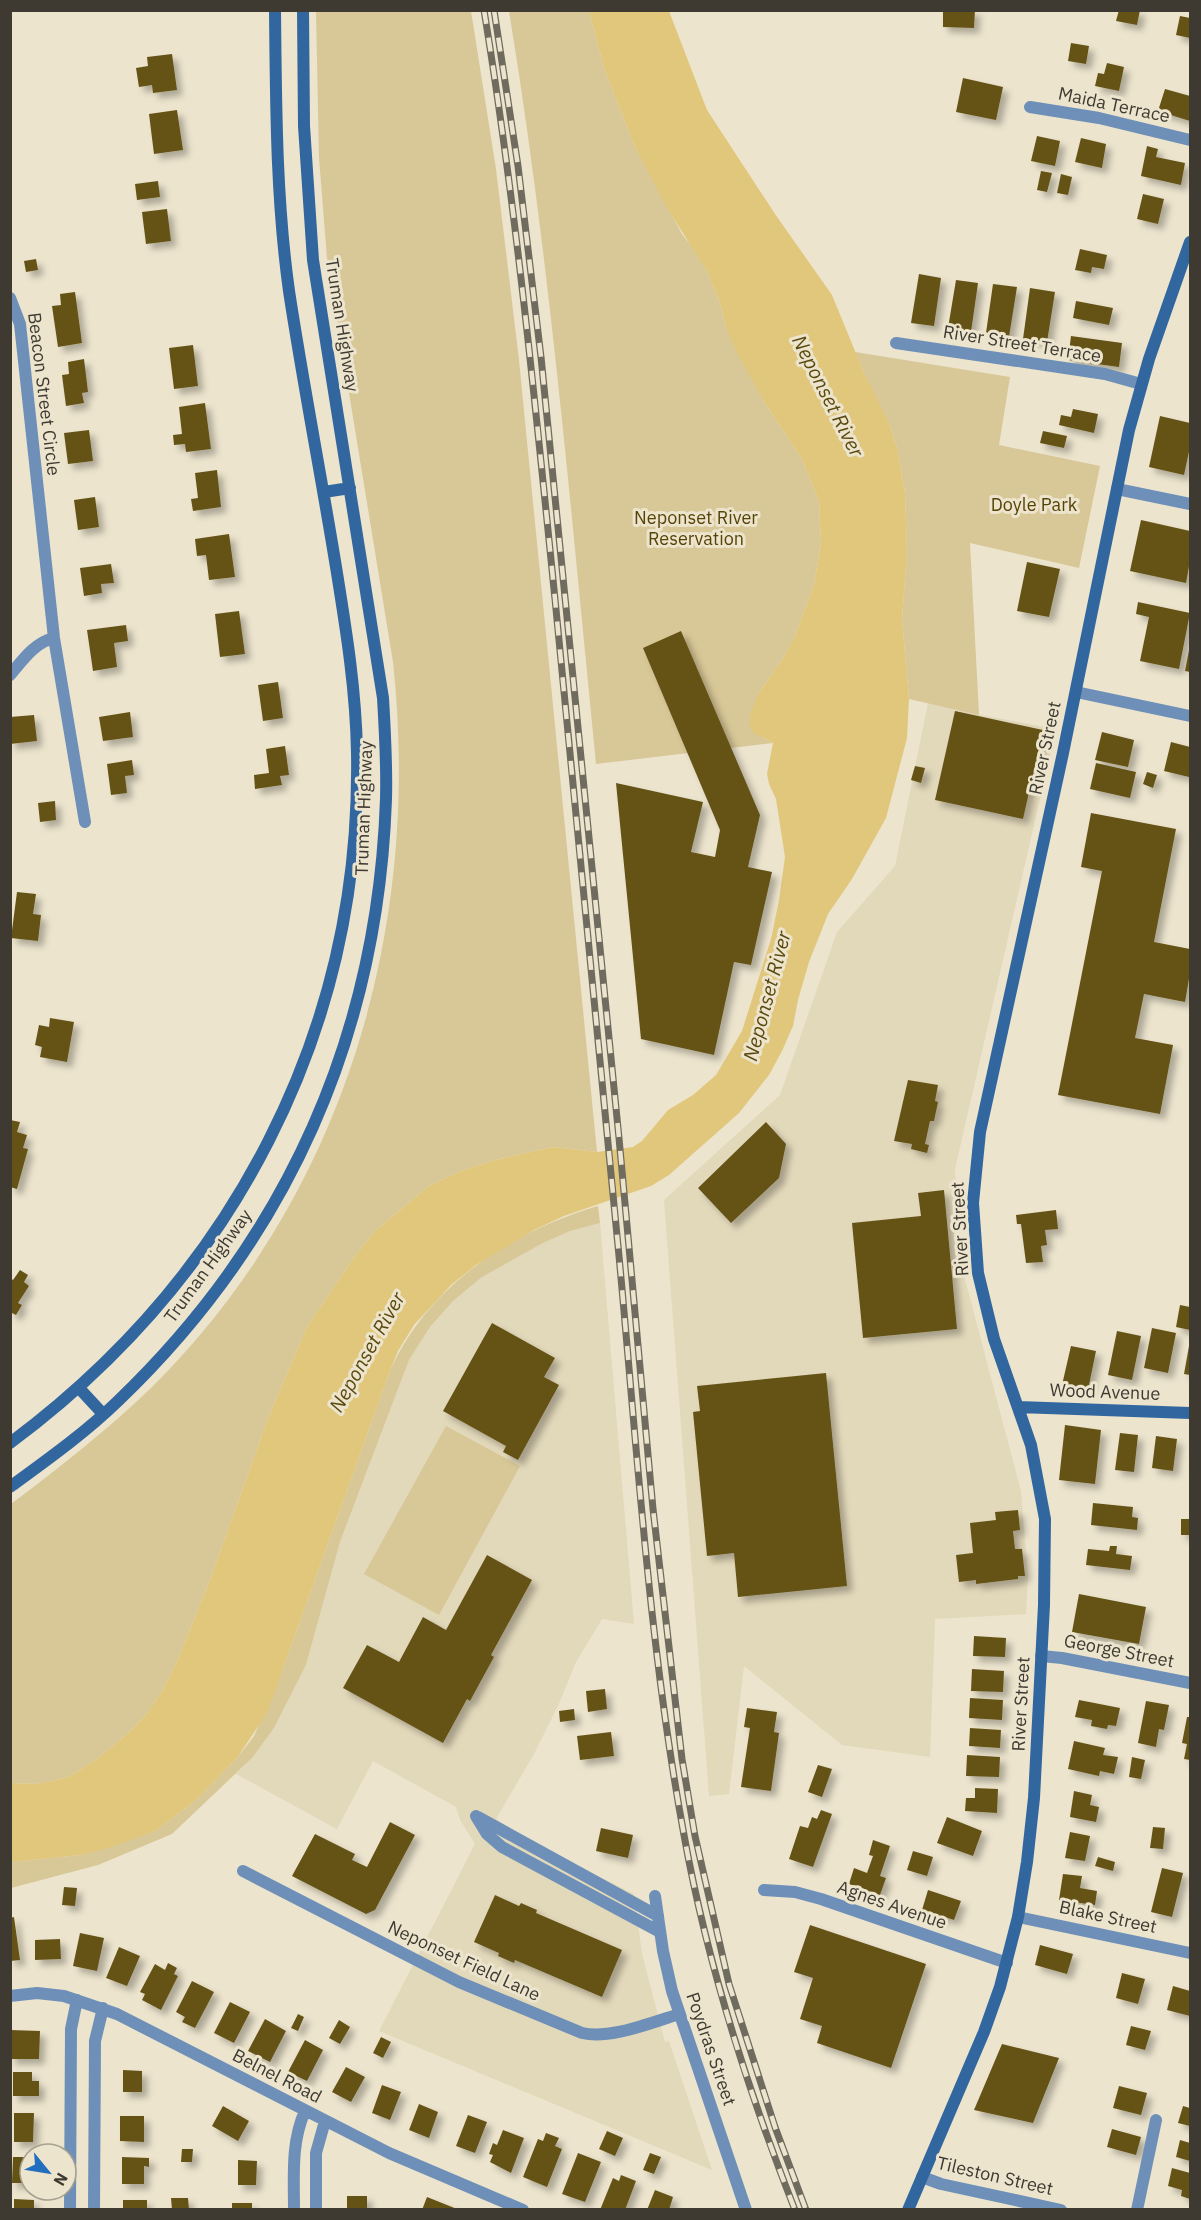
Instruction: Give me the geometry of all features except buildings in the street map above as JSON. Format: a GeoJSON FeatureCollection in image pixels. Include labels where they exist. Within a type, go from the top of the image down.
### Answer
{"type":"FeatureCollection","features":[{"type":"Feature","properties":{"kind":"main road","name":"Truman Highway"},"geometry":{"type":"LineString","coordinates":[[10,1443],[79,1388],[123,1346],[168,1296],[207,1244],[244,1187],[277,1127],[309,1046],[332,972],[341,927],[352,860],[357,756],[351,656],[294,323],[285,252],[278,162],[275,10]]}},
{"type":"Feature","properties":{"kind":"main road","name":"Truman Highway"},"geometry":{"type":"LineString","coordinates":[[10,1487],[103,1414],[165,1353],[207,1304],[247,1248],[284,1188],[326,1099],[358,999],[378,897],[385,831],[386,767],[383,698],[323,329],[310,229],[304,126],[303,10]]}},
{"type":"Feature","properties":{"kind":"main road","name":"River Street"},"geometry":{"type":"LineString","coordinates":[[908,2210],[984,2032],[1007,1963],[1018,1917],[1027,1862],[1034,1797],[1045,1519],[1035,1462],[994,1338],[983,1297],[975,1249],[974,1179],[984,1108],[1141,384],[1191,242]]}},
{"type":"Feature","properties":{"kind":"main road"},"geometry":{"type":"LineString","coordinates":[[324,492],[350,488]]}},
{"type":"Feature","properties":{"kind":"main road"},"geometry":{"type":"LineString","coordinates":[[79,1388],[103,1414]]}},
{"type":"Feature","properties":{"kind":"main road","name":"Wood Avenue"},"geometry":{"type":"LineString","coordinates":[[1018,1407],[1191,1413]]}},
{"type":"Feature","properties":{"kind":"street","name":"Maida Terrace"},"geometry":{"type":"LineString","coordinates":[[1030,107],[1109,120],[1191,140]]}},
{"type":"Feature","properties":{"kind":"street","name":"Beacon Street Circle"},"geometry":{"type":"LineString","coordinates":[[10,298],[20,324],[54,638],[85,822]]}},
{"type":"Feature","properties":{"kind":"street","name":"River Street Terrace"},"geometry":{"type":"LineString","coordinates":[[896,343],[1105,374],[1141,384]]}},
{"type":"Feature","properties":{"kind":"street"},"geometry":{"type":"LineString","coordinates":[[1117,489],[1191,504]]}},
{"type":"Feature","properties":{"kind":"street"},"geometry":{"type":"LineString","coordinates":[[10,675],[39,644],[54,638]]}},
{"type":"Feature","properties":{"kind":"street"},"geometry":{"type":"LineString","coordinates":[[1076,692],[1191,716]]}},
{"type":"Feature","properties":{"kind":"street","name":"George Street"},"geometry":{"type":"LineString","coordinates":[[1041,1656],[1191,1683]]}},
{"type":"Feature","properties":{"kind":"street"},"geometry":{"type":"LineString","coordinates":[[658,1916],[476,1816],[487,1834],[502,1846],[660,1932]]}},
{"type":"Feature","properties":{"kind":"street","name":"Neponset Field Lane"},"geometry":{"type":"LineString","coordinates":[[243,1871],[459,1982],[582,2033],[609,2034],[680,2014]]}},
{"type":"Feature","properties":{"kind":"street","name":"Agnes Avenue"},"geometry":{"type":"LineString","coordinates":[[764,1890],[795,1892],[821,1899],[1007,1963]]}},
{"type":"Feature","properties":{"kind":"street","name":"Poydras Street"},"geometry":{"type":"LineString","coordinates":[[655,1896],[667,1969],[680,2014],[746,2210]]}},
{"type":"Feature","properties":{"kind":"street","name":"Blake Street"},"geometry":{"type":"LineString","coordinates":[[1018,1917],[1191,1953]]}},
{"type":"Feature","properties":{"kind":"street","name":"Belnel Road"},"geometry":{"type":"LineString","coordinates":[[10,1996],[38,1993],[77,2000],[103,2008],[400,2158],[523,2210]]}},
{"type":"Feature","properties":{"kind":"street"},"geometry":{"type":"LineString","coordinates":[[70,2210],[71,2029],[77,2000]]}},
{"type":"Feature","properties":{"kind":"street"},"geometry":{"type":"LineString","coordinates":[[94,2210],[95,2041],[103,2008]]}},
{"type":"Feature","properties":{"kind":"street"},"geometry":{"type":"LineString","coordinates":[[294,2210],[294,2148],[305,2111]]}},
{"type":"Feature","properties":{"kind":"street"},"geometry":{"type":"LineString","coordinates":[[1137,2210],[1156,2120]]}},
{"type":"Feature","properties":{"kind":"street"},"geometry":{"type":"LineString","coordinates":[[316,2210],[316,2153],[325,2121]]}},
{"type":"Feature","properties":{"kind":"street","name":"Tileston Street"},"geometry":{"type":"LineString","coordinates":[[922,2178],[1061,2210]]}},
{"type":"Feature","properties":{"kind":"shaded area"},"geometry":{"type":"Polygon","coordinates":[[[928,703],[1056,729],[955,1169],[962,1268],[1021,1491],[1028,1576],[1026,1614],[935,1619],[930,1757],[842,1745],[744,1666],[729,1794],[709,1796],[664,1200],[780,1095],[837,932],[895,866],[928,703]]]}},
{"type":"Feature","properties":{"kind":"shaded area"},"geometry":{"type":"Polygon","coordinates":[[[600,1223],[634,1624],[602,1619],[576,1662],[558,1706],[534,1754],[496,1819],[532,1843],[634,1894],[642,1954],[665,2042],[669,2041],[712,2170],[379,2031],[475,1844],[460,1820],[456,1807],[373,1761],[337,1829],[236,1774],[253,1757],[274,1728],[306,1665],[340,1542],[409,1360],[430,1327],[453,1301],[482,1277],[543,1243],[570,1231],[600,1223]]]}},
{"type":"Feature","properties":{"kind":"green space"},"geometry":{"type":"Polygon","coordinates":[[[316,11],[471,11],[496,169],[519,360],[597,1152],[553,1147],[495,1160],[461,1171],[429,1186],[375,1231],[307,1327],[269,1416],[210,1580],[163,1690],[145,1716],[126,1735],[97,1759],[69,1777],[37,1784],[11,1783],[11,1504],[82,1449],[150,1389],[217,1314],[274,1232],[320,1145],[355,1054],[380,959],[395,862],[399,762],[393,662],[327,258],[319,158],[316,11]]]}},
{"type":"Feature","properties":{"kind":"green space","name":"Neponset River Reservation"},"geometry":{"type":"Polygon","coordinates":[[[509,11],[589,11],[604,68],[635,147],[682,234],[707,271],[720,303],[727,330],[765,403],[802,459],[819,501],[821,543],[814,585],[795,636],[782,660],[758,694],[763,738],[773,743],[596,764],[548,292],[509,11]]]}},
{"type":"Feature","properties":{"kind":"green space","name":"Doyle Park"},"geometry":{"type":"Polygon","coordinates":[[[855,352],[1010,377],[999,445],[1100,466],[1079,568],[970,543],[979,715],[909,699],[902,619],[907,552],[905,493],[897,448],[889,423],[874,396],[855,352]]]}},
{"type":"Feature","properties":{"kind":"green space"},"geometry":{"type":"Polygon","coordinates":[[[598,1206],[600,1223],[570,1231],[543,1243],[482,1277],[453,1301],[430,1327],[409,1360],[340,1542],[306,1665],[274,1728],[253,1757],[172,1834],[98,1865],[11,1888],[10,1862],[81,1855],[155,1831],[195,1801],[237,1758],[254,1736],[281,1674],[389,1373],[405,1342],[425,1314],[449,1289],[503,1247],[565,1217],[598,1206]]]}},
{"type":"Feature","properties":{"kind":"green space"},"geometry":{"type":"Polygon","coordinates":[[[446,1426],[520,1466],[439,1615],[364,1574],[446,1426]]]}},
{"type":"Feature","properties":{"kind":"water","name":"Neponset River"},"geometry":{"type":"Polygon","coordinates":[[[589,11],[669,11],[707,110],[775,214],[832,295],[864,373],[889,423],[897,448],[905,493],[907,552],[902,619],[909,699],[907,738],[886,818],[852,879],[828,914],[809,962],[793,1026],[782,1051],[769,1075],[739,1113],[669,1175],[651,1186],[564,1216],[534,1230],[476,1265],[451,1285],[414,1325],[398,1351],[389,1373],[267,1713],[237,1758],[195,1801],[155,1831],[81,1855],[11,1862],[11,1783],[37,1784],[69,1777],[97,1759],[126,1735],[145,1716],[163,1690],[210,1580],[269,1416],[307,1327],[375,1231],[429,1186],[461,1171],[495,1160],[553,1147],[597,1152],[633,1147],[642,1141],[668,1110],[693,1095],[716,1075],[742,1031],[771,939],[785,857],[776,799],[767,774],[773,743],[754,733],[750,727],[750,716],[758,694],[782,660],[795,636],[814,585],[821,543],[819,501],[802,459],[765,403],[736,351],[707,271],[667,208],[635,147],[604,68],[589,11]]]}},
{"type":"Feature","properties":{"kind":"railway"},"geometry":{"type":"LineString","coordinates":[[484,10],[515,231],[540,451],[619,1256],[645,1547],[672,1764],[693,1883],[717,1978],[745,2071],[795,2210]]}},
{"type":"Feature","properties":{"kind":"railway"},"geometry":{"type":"LineString","coordinates":[[494,10],[518,166],[541,357],[619,1138],[653,1509],[682,1759],[695,1836],[729,1984],[775,2127],[806,2210]]}}]}
